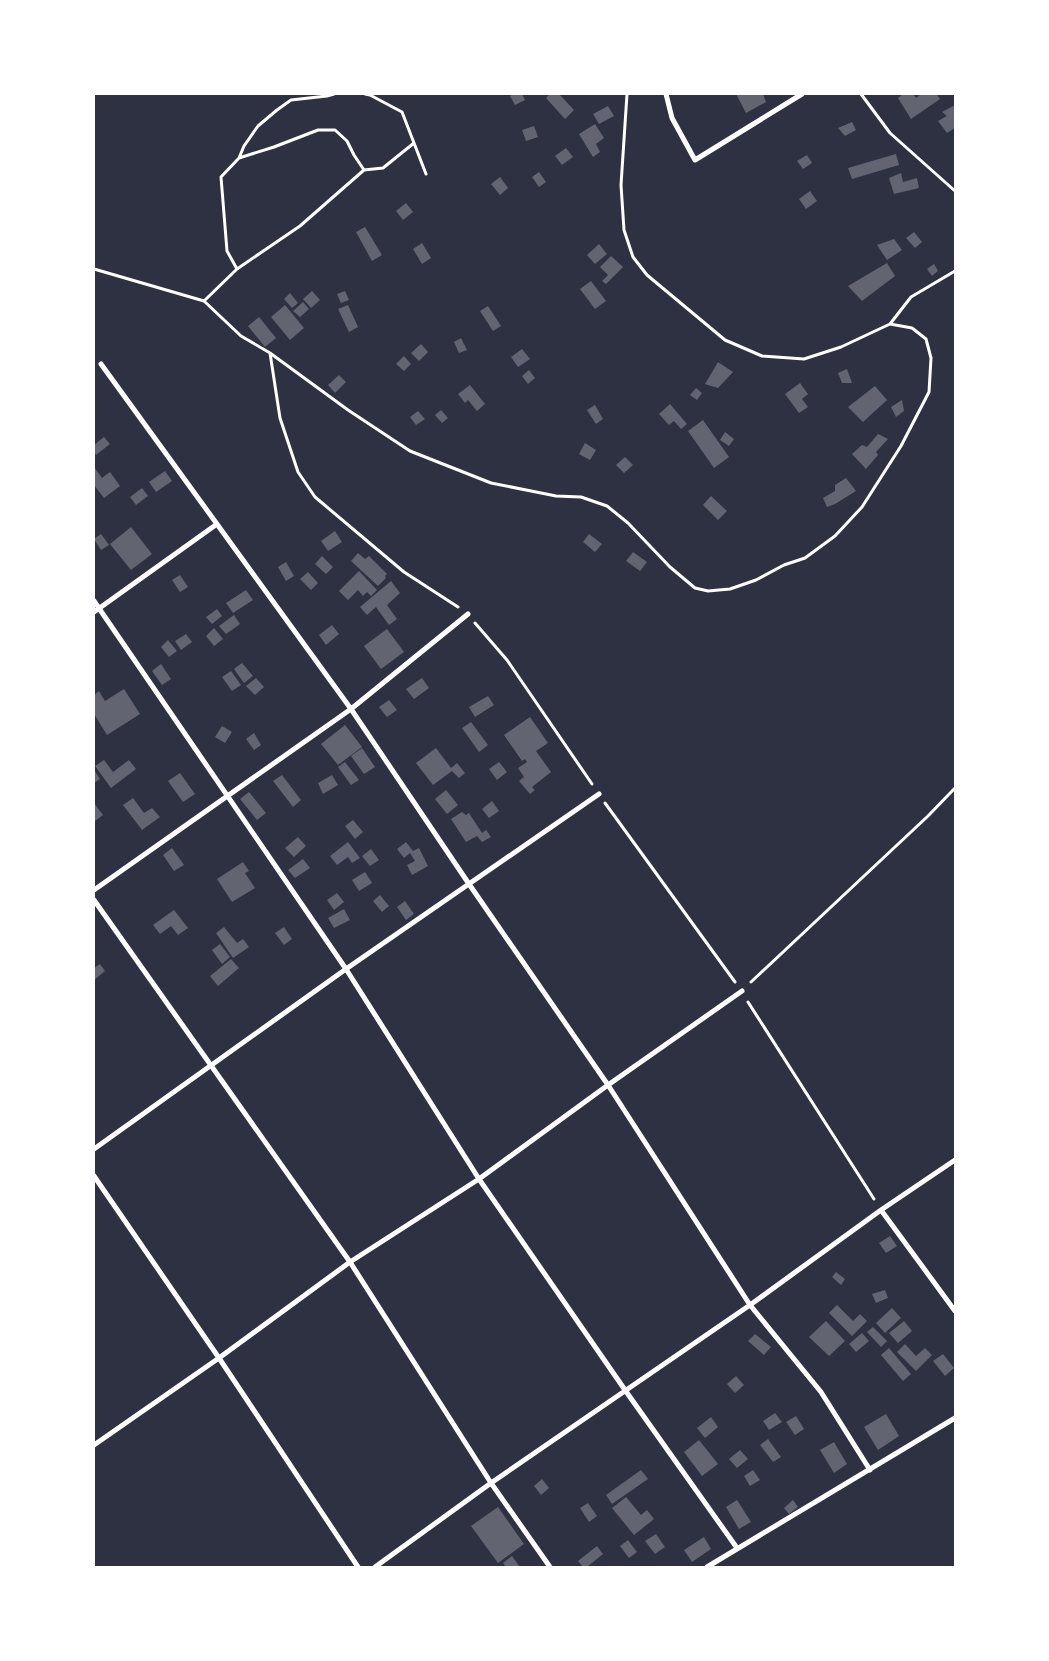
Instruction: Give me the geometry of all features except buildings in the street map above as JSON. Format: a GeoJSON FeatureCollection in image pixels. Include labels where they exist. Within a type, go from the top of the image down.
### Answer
{"type":"FeatureCollection","features":[{"type":"Feature","properties":{"kind":"street"},"geometry":{"type":"LineString","coordinates":[[666,94],[672,118],[694,160],[802,94]]}},
{"type":"Feature","properties":{"kind":"street"},"geometry":{"type":"LineString","coordinates":[[101,364],[351,710],[608,1085],[750,1305],[821,1392],[870,1470]]}},
{"type":"Feature","properties":{"kind":"street"},"geometry":{"type":"LineString","coordinates":[[96,610],[217,524]]}},
{"type":"Feature","properties":{"kind":"street"},"geometry":{"type":"LineString","coordinates":[[94,601],[96,610],[228,796],[346,969],[479,1179],[624,1390],[737,1548]]}},
{"type":"Feature","properties":{"kind":"street"},"geometry":{"type":"LineString","coordinates":[[94,890],[351,710],[468,614]]}},
{"type":"Feature","properties":{"kind":"street"},"geometry":{"type":"LineString","coordinates":[[94,1148],[346,969],[599,794]]}},
{"type":"Feature","properties":{"kind":"street"},"geometry":{"type":"LineString","coordinates":[[94,900],[350,1262],[491,1483],[550,1567]]}},
{"type":"Feature","properties":{"kind":"street"},"geometry":{"type":"LineString","coordinates":[[94,1445],[220,1358],[350,1262],[479,1179],[608,1085],[742,992]]}},
{"type":"Feature","properties":{"kind":"street"},"geometry":{"type":"LineString","coordinates":[[375,1567],[491,1483],[750,1305],[955,1160]]}},
{"type":"Feature","properties":{"kind":"street"},"geometry":{"type":"LineString","coordinates":[[94,1176],[220,1358],[358,1567]]}},
{"type":"Feature","properties":{"kind":"street"},"geometry":{"type":"LineString","coordinates":[[882,1210],[955,1311]]}},
{"type":"Feature","properties":{"kind":"street"},"geometry":{"type":"LineString","coordinates":[[707,1567],[955,1418]]}},
{"type":"Feature","properties":{"kind":"path"},"geometry":{"type":"LineString","coordinates":[[237,269],[227,251],[221,177],[239,158],[244,146],[258,126],[290,100],[334,94]]}},
{"type":"Feature","properties":{"kind":"path"},"geometry":{"type":"LineString","coordinates":[[365,94],[402,112],[426,174]]}},
{"type":"Feature","properties":{"kind":"path"},"geometry":{"type":"LineString","coordinates":[[627,94],[621,185],[624,230],[633,257],[647,274],[725,340],[762,356],[804,359],[842,347],[890,324],[912,297],[955,271]]}},
{"type":"Feature","properties":{"kind":"path"},"geometry":{"type":"LineString","coordinates":[[861,94],[890,132],[955,190]]}},
{"type":"Feature","properties":{"kind":"path"},"geometry":{"type":"LineString","coordinates":[[239,158],[318,130],[335,130],[347,141],[364,170]]}},
{"type":"Feature","properties":{"kind":"path"},"geometry":{"type":"LineString","coordinates":[[204,301],[237,269],[300,226],[364,170],[383,168],[414,143]]}},
{"type":"Feature","properties":{"kind":"path"},"geometry":{"type":"LineString","coordinates":[[94,269],[204,301],[241,336],[270,353],[348,410],[410,451],[491,483],[556,496],[581,497],[607,506],[628,523],[670,567],[695,588],[708,591],[730,589],[756,580],[784,565],[805,558],[835,536],[862,507],[901,446],[929,392],[931,358],[926,339],[912,328],[890,324]]}},
{"type":"Feature","properties":{"kind":"path"},"geometry":{"type":"LineString","coordinates":[[270,353],[280,418],[298,472],[315,497],[404,572],[468,614],[507,660],[599,794],[742,992],[882,1210]]}},
{"type":"Feature","properties":{"kind":"path"},"geometry":{"type":"LineString","coordinates":[[742,992],[928,816],[955,788]]}}]}
